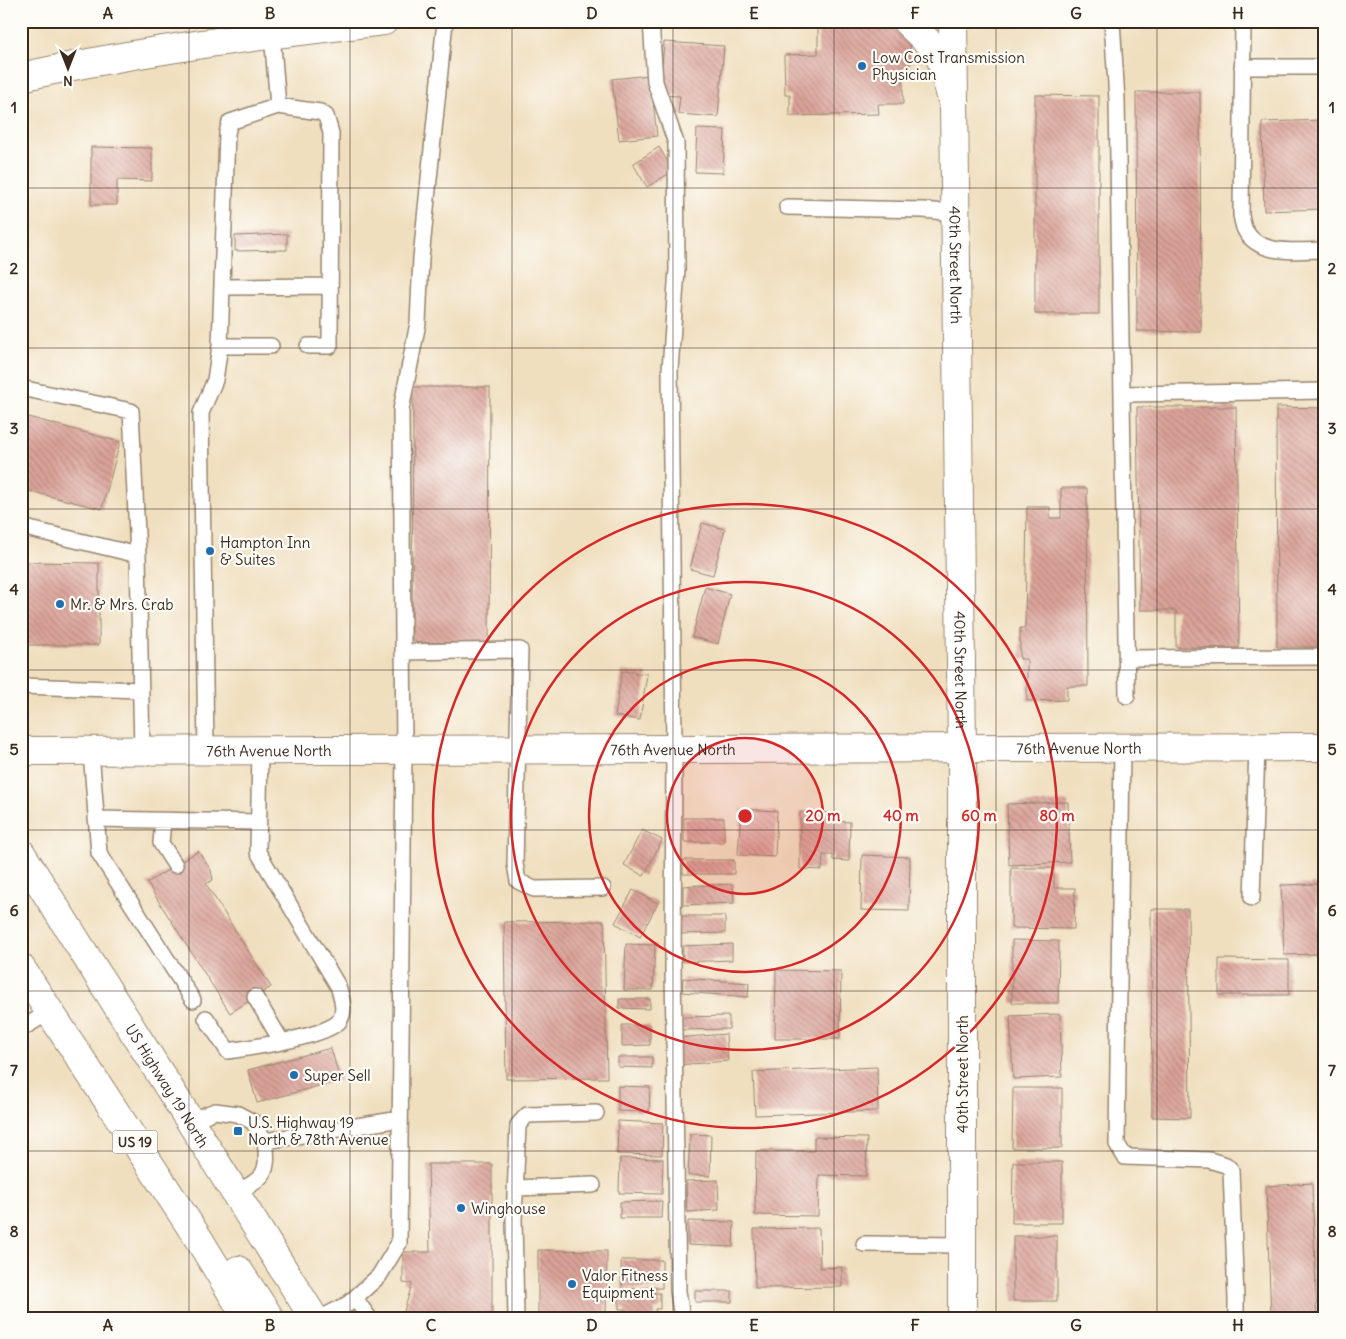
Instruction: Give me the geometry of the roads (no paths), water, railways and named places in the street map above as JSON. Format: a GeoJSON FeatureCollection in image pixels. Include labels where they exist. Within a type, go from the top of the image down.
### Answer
{"type":"FeatureCollection","features":[{"type":"Feature","properties":{"kind":"main road"},"geometry":{"type":"LineString","coordinates":[[21,77],[90,61],[272,34],[384,21]]}},
{"type":"Feature","properties":{"kind":"main road"},"geometry":{"type":"LineString","coordinates":[[906,21],[928,42],[941,60],[954,107]]}},
{"type":"Feature","properties":{"kind":"main road","name":"40th Street North"},"geometry":{"type":"LineString","coordinates":[[953,21],[962,748],[962,1318]]}},
{"type":"Feature","properties":{"kind":"main road","name":"76th Avenue North"},"geometry":{"type":"LineString","coordinates":[[21,751],[1325,747]]}},
{"type":"Feature","properties":{"kind":"main road","name":"US Highway 19 North"},"geometry":{"type":"LineString","coordinates":[[21,853],[314,1318]]}},
{"type":"Feature","properties":{"kind":"main road","name":"US 19"},"geometry":{"type":"LineString","coordinates":[[21,968],[200,1241],[247,1318]]}},
{"type":"Feature","properties":{"kind":"main road"},"geometry":{"type":"LineString","coordinates":[[200,1241],[235,1265],[270,1318]]}},
{"type":"Feature","properties":{"kind":"lane"},"geometry":{"type":"LineString","coordinates":[[321,1318],[348,1304],[379,1276],[399,1243],[404,750],[401,410],[418,323],[421,258],[445,21]]}},
{"type":"Feature","properties":{"kind":"lane"},"geometry":{"type":"LineString","coordinates":[[651,21],[655,82],[676,143],[677,269],[670,370],[678,1291],[682,1318]]}},
{"type":"Feature","properties":{"kind":"lane"},"geometry":{"type":"LineString","coordinates":[[1112,21],[1117,100],[1127,696]]}},
{"type":"Feature","properties":{"kind":"lane"},"geometry":{"type":"LineString","coordinates":[[1243,21],[1241,215],[1245,230],[1253,240],[1276,250],[1325,250]]}},
{"type":"Feature","properties":{"kind":"lane"},"geometry":{"type":"LineString","coordinates":[[272,34],[278,106]]}},
{"type":"Feature","properties":{"kind":"lane"},"geometry":{"type":"LineString","coordinates":[[1242,67],[1325,67]]}},
{"type":"Feature","properties":{"kind":"lane"},"geometry":{"type":"LineString","coordinates":[[206,750],[201,413],[215,380],[220,346],[227,134],[230,122],[278,106],[320,112],[326,116],[332,133],[330,346],[308,346]]}},
{"type":"Feature","properties":{"kind":"lane"},"geometry":{"type":"LineString","coordinates":[[787,207],[923,210],[956,213]]}},
{"type":"Feature","properties":{"kind":"lane"},"geometry":{"type":"LineString","coordinates":[[222,287],[330,286]]}},
{"type":"Feature","properties":{"kind":"lane"},"geometry":{"type":"LineString","coordinates":[[220,346],[271,346]]}},
{"type":"Feature","properties":{"kind":"lane"},"geometry":{"type":"LineString","coordinates":[[21,388],[131,411],[138,555],[142,751]]}},
{"type":"Feature","properties":{"kind":"lane"},"geometry":{"type":"LineString","coordinates":[[1122,394],[1325,391]]}},
{"type":"Feature","properties":{"kind":"lane"},"geometry":{"type":"LineString","coordinates":[[21,527],[138,555]]}},
{"type":"Feature","properties":{"kind":"lane"},"geometry":{"type":"LineString","coordinates":[[403,652],[520,650],[515,864],[518,881],[534,889],[603,888]]}},
{"type":"Feature","properties":{"kind":"lane"},"geometry":{"type":"LineString","coordinates":[[1126,658],[1325,657]]}},
{"type":"Feature","properties":{"kind":"lane"},"geometry":{"type":"LineString","coordinates":[[21,686],[141,690]]}},
{"type":"Feature","properties":{"kind":"lane"},"geometry":{"type":"LineString","coordinates":[[1122,747],[1117,1144],[1125,1158],[1209,1160],[1226,1165],[1231,1170],[1236,1318]]}},
{"type":"Feature","properties":{"kind":"lane"},"geometry":{"type":"LineString","coordinates":[[1252,898],[1257,748]]}},
{"type":"Feature","properties":{"kind":"lane"},"geometry":{"type":"LineString","coordinates":[[206,1018],[228,1051],[282,1042],[331,1028],[340,1021],[343,1011],[342,998],[338,986],[258,852],[260,750]]}},
{"type":"Feature","properties":{"kind":"lane"},"geometry":{"type":"LineString","coordinates":[[91,751],[99,853],[193,1000]]}},
{"type":"Feature","properties":{"kind":"lane"},"geometry":{"type":"LineString","coordinates":[[96,820],[258,822]]}},
{"type":"Feature","properties":{"kind":"lane"},"geometry":{"type":"LineString","coordinates":[[163,821],[161,843],[174,865]]}},
{"type":"Feature","properties":{"kind":"lane"},"geometry":{"type":"LineString","coordinates":[[255,997],[282,1042]]}},
{"type":"Feature","properties":{"kind":"lane"},"geometry":{"type":"LineString","coordinates":[[21,1029],[50,1012]]}},
{"type":"Feature","properties":{"kind":"lane"},"geometry":{"type":"LineString","coordinates":[[190,1121],[215,1111],[238,1114],[253,1122],[265,1142],[268,1158],[266,1170],[256,1182],[236,1193]]}},
{"type":"Feature","properties":{"kind":"lane"},"geometry":{"type":"LineString","coordinates":[[516,1318],[514,1219],[518,1126],[527,1116],[596,1113]]}},
{"type":"Feature","properties":{"kind":"lane"},"geometry":{"type":"LineString","coordinates":[[265,1142],[400,1119]]}},
{"type":"Feature","properties":{"kind":"lane"},"geometry":{"type":"LineString","coordinates":[[516,1188],[593,1185]]}},
{"type":"Feature","properties":{"kind":"lane"},"geometry":{"type":"LineString","coordinates":[[864,1244],[962,1245]]}},
{"type":"Feature","properties":{"kind":"lane"},"geometry":{"type":"LineString","coordinates":[[355,1298],[369,1318]]}},
{"type":"Feature","properties":{"kind":"place","name":"Low Cost Transmission Physician"},"geometry":{"type":"Point","coordinates":[862,66]}},
{"type":"Feature","properties":{"kind":"place","name":"Hampton Inn & Suites"},"geometry":{"type":"Point","coordinates":[210,551]}},
{"type":"Feature","properties":{"kind":"place","name":"Mr. & Mrs. Crab"},"geometry":{"type":"Point","coordinates":[60,604]}},
{"type":"Feature","properties":{"kind":"place","name":"Super Sell"},"geometry":{"type":"Point","coordinates":[294,1075]}},
{"type":"Feature","properties":{"kind":"place","name":"U.S. Highway 19 North & 78th Avenue"},"geometry":{"type":"Point","coordinates":[238,1131]}},
{"type":"Feature","properties":{"kind":"place","name":"Winghouse"},"geometry":{"type":"Point","coordinates":[461,1208]}},
{"type":"Feature","properties":{"kind":"place","name":"Valor Fitness Equipment"},"geometry":{"type":"Point","coordinates":[572,1284]}}]}
